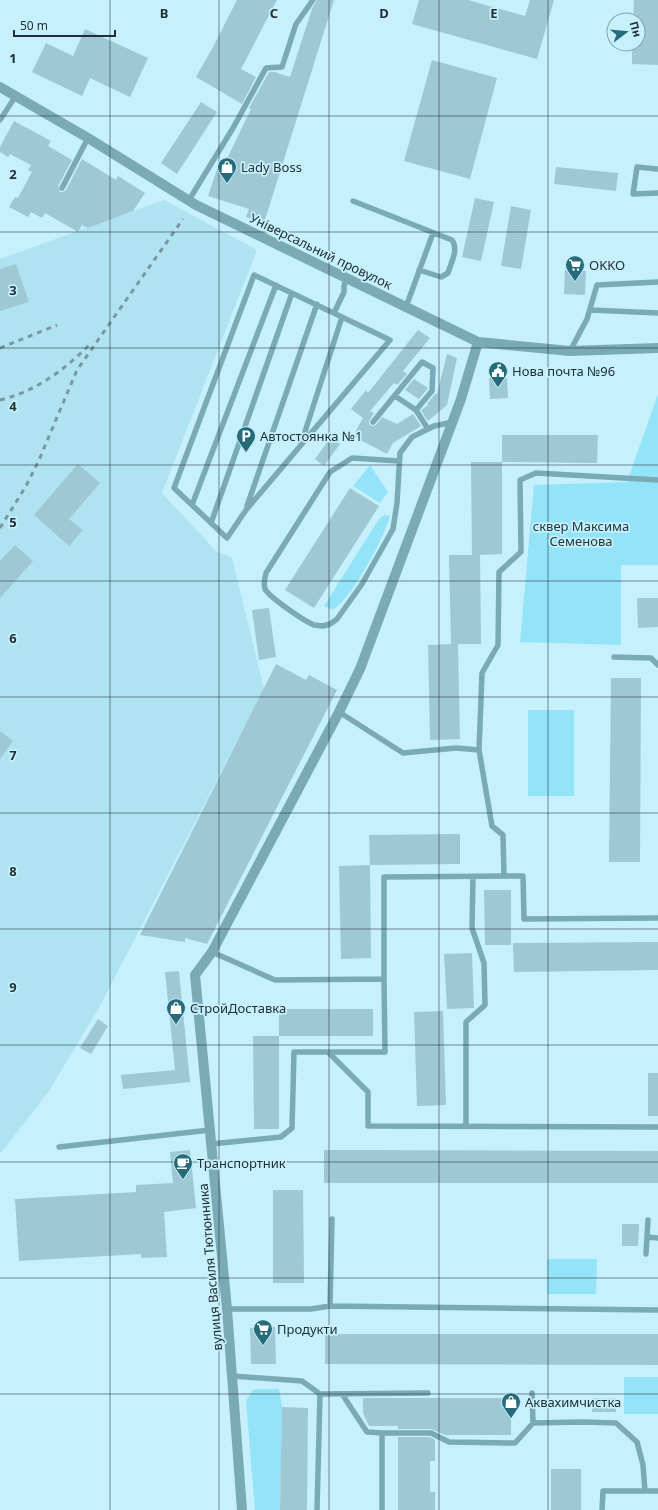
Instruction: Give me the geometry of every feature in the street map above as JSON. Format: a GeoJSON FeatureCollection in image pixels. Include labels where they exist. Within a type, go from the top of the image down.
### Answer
{"type":"FeatureCollection","features":[{"type":"Feature","properties":{"kind":"street","name":"Універсальний провулок"},"geometry":{"type":"LineString","coordinates":[[0,87],[88,138],[189,200],[478,342],[570,351],[658,348]]}},
{"type":"Feature","properties":{"kind":"street"},"geometry":{"type":"LineString","coordinates":[[212,952],[340,712],[360,670],[453,422],[478,342]]}},
{"type":"Feature","properties":{"kind":"street","name":"вулиця Василя Тютюнника"},"geometry":{"type":"LineString","coordinates":[[212,952],[195,975],[227,1309],[242,1510]]}},
{"type":"Feature","properties":{"kind":"lane"},"geometry":{"type":"LineString","coordinates":[[189,200],[233,128],[266,68],[282,67],[296,24],[313,0]]}},
{"type":"Feature","properties":{"kind":"lane"},"geometry":{"type":"LineString","coordinates":[[0,120],[15,97]]}},
{"type":"Feature","properties":{"kind":"lane"},"geometry":{"type":"LineString","coordinates":[[62,188],[88,138]]}},
{"type":"Feature","properties":{"kind":"lane"},"geometry":{"type":"LineString","coordinates":[[658,169],[637,167],[633,194],[658,193]]}},
{"type":"Feature","properties":{"kind":"lane"},"geometry":{"type":"LineString","coordinates":[[353,202],[452,240],[455,245],[455,250],[448,273],[440,277],[419,270]]}},
{"type":"Feature","properties":{"kind":"lane"},"geometry":{"type":"LineString","coordinates":[[406,307],[433,233]]}},
{"type":"Feature","properties":{"kind":"lane"},"geometry":{"type":"LineString","coordinates":[[254,275],[334,313],[390,340],[246,510],[227,538],[174,488],[254,275]]}},
{"type":"Feature","properties":{"kind":"lane"},"geometry":{"type":"LineString","coordinates":[[334,313],[344,292],[346,278]]}},
{"type":"Feature","properties":{"kind":"lane"},"geometry":{"type":"LineString","coordinates":[[570,351],[587,319],[597,285],[658,282]]}},
{"type":"Feature","properties":{"kind":"lane"},"geometry":{"type":"LineString","coordinates":[[192,505],[276,285]]}},
{"type":"Feature","properties":{"kind":"lane"},"geometry":{"type":"LineString","coordinates":[[210,523],[292,293]]}},
{"type":"Feature","properties":{"kind":"lane"},"geometry":{"type":"LineString","coordinates":[[246,510],[317,304]]}},
{"type":"Feature","properties":{"kind":"lane"},"geometry":{"type":"LineString","coordinates":[[590,310],[658,313]]}},
{"type":"Feature","properties":{"kind":"lane"},"geometry":{"type":"LineString","coordinates":[[300,446],[342,317]]}},
{"type":"Feature","properties":{"kind":"lane"},"geometry":{"type":"LineString","coordinates":[[373,422],[422,362],[434,368],[432,391],[416,410]]}},
{"type":"Feature","properties":{"kind":"lane"},"geometry":{"type":"LineString","coordinates":[[395,396],[416,410],[428,429]]}},
{"type":"Feature","properties":{"kind":"lane"},"geometry":{"type":"LineString","coordinates":[[399,461],[352,458],[330,472],[266,573],[264,581],[265,588],[270,595],[314,625],[322,626],[330,624],[337,619],[362,584],[393,529],[397,503],[400,453],[412,437],[428,429],[453,422]]}},
{"type":"Feature","properties":{"kind":"lane"},"geometry":{"type":"LineString","coordinates":[[504,876],[503,835],[492,826],[479,750],[482,673],[498,645],[499,572],[521,552],[520,480],[536,473],[658,480]]}},
{"type":"Feature","properties":{"kind":"lane"},"geometry":{"type":"LineString","coordinates":[[614,657],[651,658],[658,665]]}},
{"type":"Feature","properties":{"kind":"lane"},"geometry":{"type":"LineString","coordinates":[[340,712],[403,753],[456,748],[479,750]]}},
{"type":"Feature","properties":{"kind":"lane"},"geometry":{"type":"LineString","coordinates":[[211,1144],[281,1137],[292,1128],[294,1052],[385,1052],[384,877],[523,876],[524,919],[658,918]]}},
{"type":"Feature","properties":{"kind":"lane"},"geometry":{"type":"LineString","coordinates":[[466,1126],[466,1022],[485,1005],[484,962],[472,928],[473,877]]}},
{"type":"Feature","properties":{"kind":"lane"},"geometry":{"type":"LineString","coordinates":[[212,952],[275,980],[384,979]]}},
{"type":"Feature","properties":{"kind":"lane"},"geometry":{"type":"LineString","coordinates":[[328,1052],[368,1092],[368,1126],[658,1127]]}},
{"type":"Feature","properties":{"kind":"lane"},"geometry":{"type":"LineString","coordinates":[[59,1147],[210,1130]]}},
{"type":"Feature","properties":{"kind":"lane"},"geometry":{"type":"LineString","coordinates":[[330,1306],[332,1219]]}},
{"type":"Feature","properties":{"kind":"lane"},"geometry":{"type":"LineString","coordinates":[[646,1254],[648,1220]]}},
{"type":"Feature","properties":{"kind":"lane"},"geometry":{"type":"LineString","coordinates":[[647,1237],[658,1238]]}},
{"type":"Feature","properties":{"kind":"lane"},"geometry":{"type":"LineString","coordinates":[[227,1309],[311,1309],[330,1306],[658,1310]]}},
{"type":"Feature","properties":{"kind":"lane"},"geometry":{"type":"LineString","coordinates":[[232,1376],[302,1382],[320,1394],[428,1393]]}},
{"type":"Feature","properties":{"kind":"lane"},"geometry":{"type":"LineString","coordinates":[[532,1393],[533,1424]]}},
{"type":"Feature","properties":{"kind":"lane"},"geometry":{"type":"LineString","coordinates":[[318,1510],[320,1394]]}},
{"type":"Feature","properties":{"kind":"lane"},"geometry":{"type":"LineString","coordinates":[[342,1394],[367,1432],[431,1433],[449,1442],[515,1442],[533,1424],[582,1422],[616,1423],[638,1442],[643,1465],[645,1491]]}},
{"type":"Feature","properties":{"kind":"lane"},"geometry":{"type":"LineString","coordinates":[[382,1433],[382,1510]]}},
{"type":"Feature","properties":{"kind":"lane"},"geometry":{"type":"LineString","coordinates":[[602,1510],[603,1491],[658,1491]]}},
{"type":"Feature","properties":{"kind":"shaded area"},"geometry":{"type":"Polygon","coordinates":[[[164,200],[257,250],[162,493],[216,551],[232,558],[264,689],[100,1006],[49,1091],[0,1154],[0,259],[164,200]]]}},
{"type":"Feature","properties":{"kind":"green space","name":"сквер Максима Семенова"},"geometry":{"type":"Polygon","coordinates":[[[658,394],[658,565],[621,565],[621,645],[520,642],[534,485],[627,482],[658,394]]]}},
{"type":"Feature","properties":{"kind":"green space"},"geometry":{"type":"Polygon","coordinates":[[[370,465],[388,492],[380,503],[353,486],[370,465]]]}},
{"type":"Feature","properties":{"kind":"green space"},"geometry":{"type":"Polygon","coordinates":[[[384,515],[390,516],[387,526],[358,581],[341,603],[333,610],[324,606],[379,519],[384,515]]]}},
{"type":"Feature","properties":{"kind":"green space"},"geometry":{"type":"Polygon","coordinates":[[[528,710],[574,710],[574,796],[528,796],[528,710]]]}},
{"type":"Feature","properties":{"kind":"green space"},"geometry":{"type":"Polygon","coordinates":[[[547,1259],[597,1259],[596,1294],[547,1294],[547,1259]]]}},
{"type":"Feature","properties":{"kind":"green space"},"geometry":{"type":"Polygon","coordinates":[[[624,1377],[658,1377],[658,1414],[624,1414],[624,1377]]]}},
{"type":"Feature","properties":{"kind":"green space"},"geometry":{"type":"Polygon","coordinates":[[[279,1389],[282,1407],[280,1510],[255,1510],[246,1401],[253,1390],[279,1389]]]}},
{"type":"Feature","properties":{"kind":"building"},"geometry":{"type":"Polygon","coordinates":[[[237,0],[277,0],[241,69],[256,77],[242,104],[196,77],[237,0]]]}},
{"type":"Feature","properties":{"kind":"building"},"geometry":{"type":"Polygon","coordinates":[[[317,0],[334,0],[264,223],[246,217],[249,209],[208,196],[219,163],[224,165],[251,109],[249,108],[269,72],[275,72],[290,77],[312,9],[317,0]]]}},
{"type":"Feature","properties":{"kind":"building"},"geometry":{"type":"Polygon","coordinates":[[[419,0],[468,0],[525,16],[530,0],[554,0],[537,59],[412,24],[419,0]]]}},
{"type":"Feature","properties":{"kind":"building"},"geometry":{"type":"Polygon","coordinates":[[[634,0],[658,0],[658,65],[632,64],[632,52],[646,52],[646,12],[633,12],[634,0]]]}},
{"type":"Feature","properties":{"kind":"building"},"geometry":{"type":"Polygon","coordinates":[[[85,29],[148,58],[130,97],[90,78],[82,96],[32,72],[46,43],[73,56],[85,29]]]}},
{"type":"Feature","properties":{"kind":"building"},"geometry":{"type":"Polygon","coordinates":[[[432,60],[497,78],[470,179],[404,161],[432,60]]]}},
{"type":"Feature","properties":{"kind":"building"},"geometry":{"type":"Polygon","coordinates":[[[201,102],[217,112],[177,174],[161,163],[201,102]]]}},
{"type":"Feature","properties":{"kind":"building"},"geometry":{"type":"Polygon","coordinates":[[[14,121],[51,141],[48,146],[72,160],[58,186],[60,192],[66,190],[82,159],[116,180],[118,176],[145,193],[133,211],[88,228],[82,225],[78,232],[45,213],[42,218],[31,212],[28,217],[9,207],[15,197],[18,198],[32,172],[28,170],[31,165],[10,154],[8,157],[0,152],[0,147],[14,121]]]}},
{"type":"Feature","properties":{"kind":"building"},"geometry":{"type":"Polygon","coordinates":[[[556,167],[618,173],[616,191],[554,184],[556,167]]]}},
{"type":"Feature","properties":{"kind":"building"},"geometry":{"type":"Polygon","coordinates":[[[475,198],[494,202],[481,261],[462,257],[475,198]]]}},
{"type":"Feature","properties":{"kind":"building"},"geometry":{"type":"Polygon","coordinates":[[[511,206],[531,210],[521,269],[501,266],[511,206]]]}},
{"type":"Feature","properties":{"kind":"building"},"geometry":{"type":"Polygon","coordinates":[[[16,264],[29,302],[0,311],[0,269],[16,264]]]}},
{"type":"Feature","properties":{"kind":"building","name":"OKKO"},"geometry":{"type":"Polygon","coordinates":[[[565,270],[586,271],[585,295],[564,294],[565,270]]]}},
{"type":"Feature","properties":{"kind":"building"},"geometry":{"type":"Polygon","coordinates":[[[418,330],[430,338],[403,371],[407,374],[397,385],[394,383],[370,411],[374,413],[369,421],[369,424],[372,426],[376,425],[382,417],[397,424],[413,414],[421,426],[393,443],[387,454],[353,436],[363,418],[351,409],[366,390],[368,393],[418,330]]]}},
{"type":"Feature","properties":{"kind":"building"},"geometry":{"type":"Polygon","coordinates":[[[447,354],[457,358],[447,405],[428,421],[421,410],[428,405],[427,404],[435,394],[437,394],[447,354]]]}},
{"type":"Feature","properties":{"kind":"building","name":"Нова почта №96"},"geometry":{"type":"Polygon","coordinates":[[[489,378],[507,378],[508,398],[490,399],[489,378]]]}},
{"type":"Feature","properties":{"kind":"building"},"geometry":{"type":"Polygon","coordinates":[[[414,379],[428,388],[419,399],[405,390],[414,379]]]}},
{"type":"Feature","properties":{"kind":"building"},"geometry":{"type":"Polygon","coordinates":[[[502,435],[598,435],[597,463],[502,462],[502,435]]]}},
{"type":"Feature","properties":{"kind":"building"},"geometry":{"type":"Polygon","coordinates":[[[331,437],[340,444],[324,466],[315,459],[331,437]]]}},
{"type":"Feature","properties":{"kind":"building"},"geometry":{"type":"Polygon","coordinates":[[[471,462],[502,462],[502,554],[480,555],[481,644],[458,644],[460,739],[430,740],[428,645],[451,644],[449,555],[472,555],[471,462]]]}},
{"type":"Feature","properties":{"kind":"building"},"geometry":{"type":"Polygon","coordinates":[[[78,464],[100,483],[69,519],[83,530],[69,546],[34,515],[78,464]]]}},
{"type":"Feature","properties":{"kind":"building"},"geometry":{"type":"Polygon","coordinates":[[[350,488],[379,506],[314,608],[285,590],[350,488]]]}},
{"type":"Feature","properties":{"kind":"building"},"geometry":{"type":"Polygon","coordinates":[[[15,545],[33,561],[0,598],[0,561],[15,545]]]}},
{"type":"Feature","properties":{"kind":"building"},"geometry":{"type":"Polygon","coordinates":[[[637,598],[658,598],[658,627],[638,628],[637,598]]]}},
{"type":"Feature","properties":{"kind":"building"},"geometry":{"type":"Polygon","coordinates":[[[269,608],[276,657],[259,660],[252,610],[269,608]]]}},
{"type":"Feature","properties":{"kind":"building"},"geometry":{"type":"Polygon","coordinates":[[[276,664],[306,680],[309,675],[337,690],[207,944],[185,938],[185,942],[140,935],[276,664]]]}},
{"type":"Feature","properties":{"kind":"building"},"geometry":{"type":"Polygon","coordinates":[[[611,678],[641,678],[640,862],[609,862],[611,678]]]}},
{"type":"Feature","properties":{"kind":"building"},"geometry":{"type":"Polygon","coordinates":[[[0,731],[13,741],[0,759],[0,731]]]}},
{"type":"Feature","properties":{"kind":"building"},"geometry":{"type":"Polygon","coordinates":[[[460,834],[460,864],[370,865],[369,835],[460,834]]]}},
{"type":"Feature","properties":{"kind":"building"},"geometry":{"type":"Polygon","coordinates":[[[370,865],[371,958],[341,959],[339,866],[370,865]]]}},
{"type":"Feature","properties":{"kind":"building"},"geometry":{"type":"Polygon","coordinates":[[[484,890],[511,890],[511,945],[485,945],[484,890]]]}},
{"type":"Feature","properties":{"kind":"building"},"geometry":{"type":"Polygon","coordinates":[[[658,942],[658,970],[514,972],[513,943],[658,942]]]}},
{"type":"Feature","properties":{"kind":"building"},"geometry":{"type":"Polygon","coordinates":[[[472,953],[474,1008],[447,1009],[444,954],[472,953]]]}},
{"type":"Feature","properties":{"kind":"building"},"geometry":{"type":"Polygon","coordinates":[[[179,971],[190,1082],[123,1089],[121,1075],[175,1070],[165,972],[179,971]]]}},
{"type":"Feature","properties":{"kind":"building"},"geometry":{"type":"Polygon","coordinates":[[[279,1009],[373,1009],[373,1036],[279,1036],[279,1009]]]}},
{"type":"Feature","properties":{"kind":"building"},"geometry":{"type":"Polygon","coordinates":[[[443,1011],[446,1105],[417,1106],[414,1012],[443,1011]]]}},
{"type":"Feature","properties":{"kind":"building"},"geometry":{"type":"Polygon","coordinates":[[[98,1019],[108,1026],[91,1054],[80,1048],[98,1019]]]}},
{"type":"Feature","properties":{"kind":"building"},"geometry":{"type":"Polygon","coordinates":[[[253,1036],[279,1036],[279,1129],[254,1129],[253,1036]]]}},
{"type":"Feature","properties":{"kind":"building"},"geometry":{"type":"Polygon","coordinates":[[[648,1073],[658,1073],[658,1116],[648,1116],[648,1073]]]}},
{"type":"Feature","properties":{"kind":"building"},"geometry":{"type":"Polygon","coordinates":[[[190,1150],[196,1208],[164,1212],[167,1257],[141,1258],[141,1254],[19,1261],[15,1199],[136,1192],[136,1185],[173,1183],[170,1152],[190,1150]]]}},
{"type":"Feature","properties":{"kind":"building"},"geometry":{"type":"Polygon","coordinates":[[[324,1150],[658,1151],[658,1183],[324,1183],[324,1150]]]}},
{"type":"Feature","properties":{"kind":"building"},"geometry":{"type":"Polygon","coordinates":[[[273,1190],[303,1190],[304,1283],[273,1283],[273,1190]]]}},
{"type":"Feature","properties":{"kind":"building"},"geometry":{"type":"Polygon","coordinates":[[[622,1224],[639,1224],[638,1246],[622,1246],[622,1224]]]}},
{"type":"Feature","properties":{"kind":"building","name":"Продукти"},"geometry":{"type":"Polygon","coordinates":[[[275,1327],[276,1364],[251,1364],[250,1328],[275,1327]]]}},
{"type":"Feature","properties":{"kind":"building"},"geometry":{"type":"Polygon","coordinates":[[[325,1334],[658,1334],[658,1365],[325,1364],[325,1334]]]}},
{"type":"Feature","properties":{"kind":"building"},"geometry":{"type":"Polygon","coordinates":[[[363,1398],[511,1398],[511,1435],[445,1435],[431,1429],[398,1429],[398,1426],[369,1426],[363,1413],[363,1398]]]}},
{"type":"Feature","properties":{"kind":"building"},"geometry":{"type":"Polygon","coordinates":[[[592,1398],[616,1398],[616,1412],[592,1412],[592,1398]]]}},
{"type":"Feature","properties":{"kind":"building"},"geometry":{"type":"Polygon","coordinates":[[[282,1407],[308,1408],[307,1510],[280,1510],[282,1407]]]}},
{"type":"Feature","properties":{"kind":"building"},"geometry":{"type":"Polygon","coordinates":[[[398,1437],[430,1437],[435,1440],[435,1461],[430,1461],[430,1492],[435,1492],[435,1510],[398,1510],[398,1437]]]}},
{"type":"Feature","properties":{"kind":"building"},"geometry":{"type":"Polygon","coordinates":[[[551,1469],[581,1469],[581,1510],[551,1510],[551,1469]]]}},
{"type":"Feature","properties":{"kind":"railway"},"geometry":{"type":"LineString","coordinates":[[0,528],[26,486],[39,460],[77,370],[183,219]]}},
{"type":"Feature","properties":{"kind":"railway"},"geometry":{"type":"LineString","coordinates":[[0,348],[57,325]]}},
{"type":"Feature","properties":{"kind":"railway"},"geometry":{"type":"LineString","coordinates":[[0,400],[25,392],[37,386],[70,363],[89,345]]}},
{"type":"Feature","properties":{"kind":"place","name":"Lady Boss"},"geometry":{"type":"Point","coordinates":[227,184]}},
{"type":"Feature","properties":{"kind":"place","name":"OKKO"},"geometry":{"type":"Point","coordinates":[575,282]}},
{"type":"Feature","properties":{"kind":"place","name":"Нова почта №96"},"geometry":{"type":"Point","coordinates":[498,388]}},
{"type":"Feature","properties":{"kind":"place","name":"Автостоянка №1"},"geometry":{"type":"Point","coordinates":[246,453]}},
{"type":"Feature","properties":{"kind":"place","name":"СтройДоставка"},"geometry":{"type":"Point","coordinates":[176,1025]}},
{"type":"Feature","properties":{"kind":"place","name":"Транспортник"},"geometry":{"type":"Point","coordinates":[183,1180]}},
{"type":"Feature","properties":{"kind":"place","name":"Продукти"},"geometry":{"type":"Point","coordinates":[263,1346]}},
{"type":"Feature","properties":{"kind":"place","name":"Аквахимчистка"},"geometry":{"type":"Point","coordinates":[511,1419]}}]}
